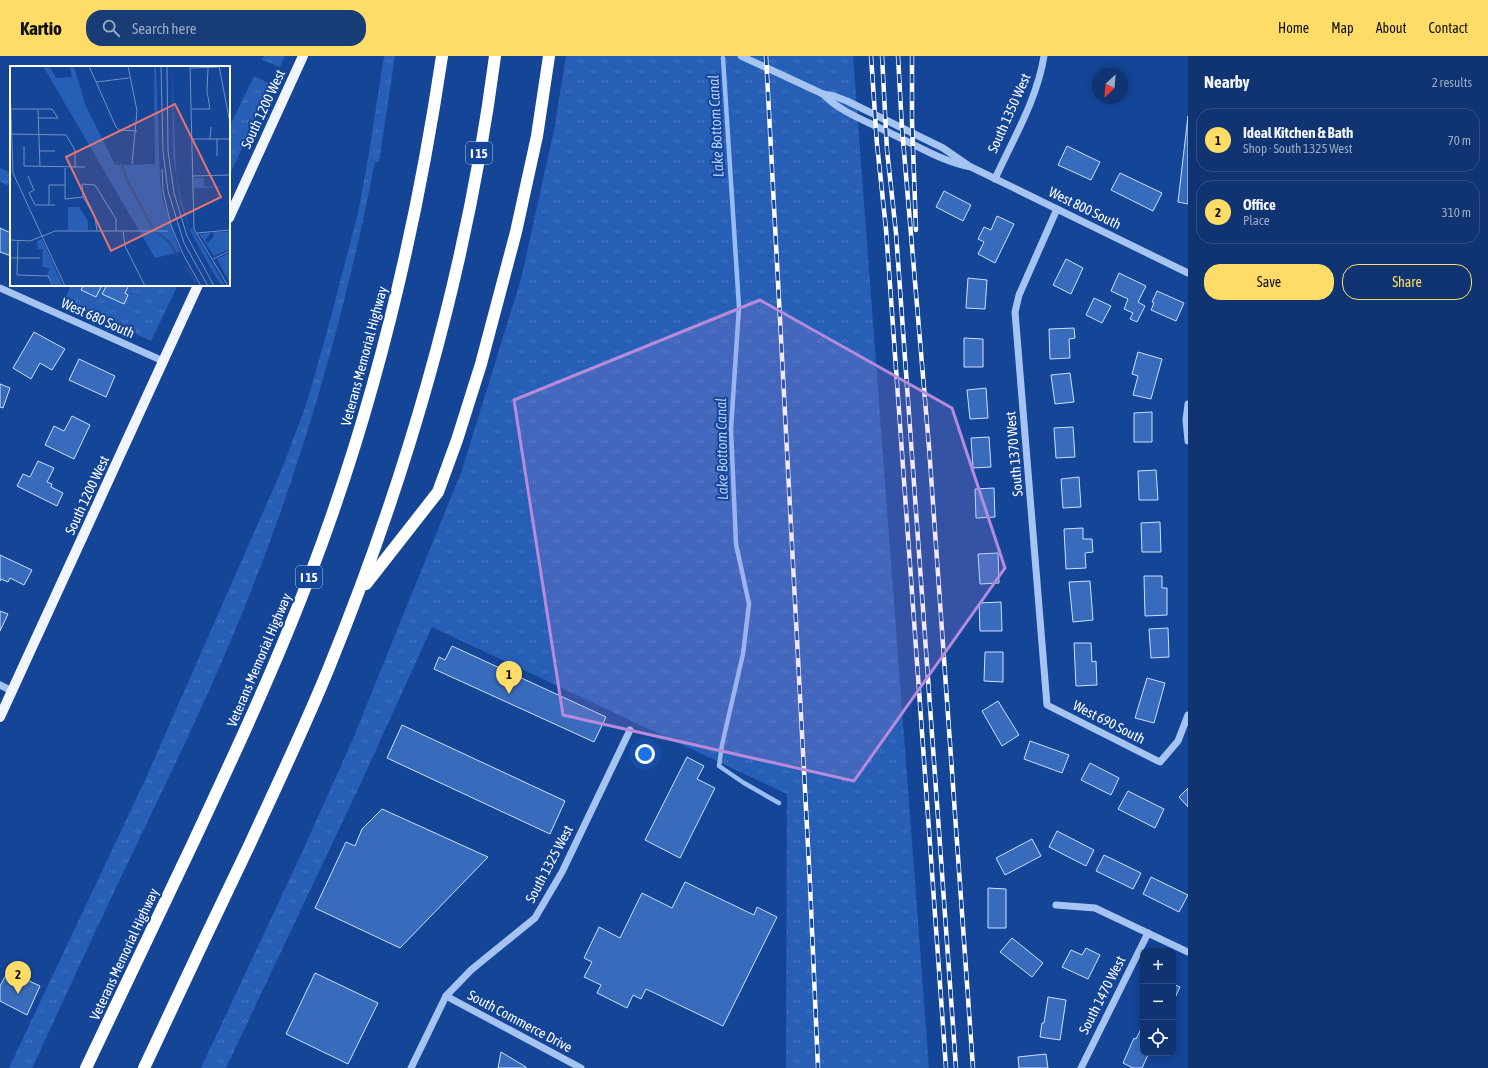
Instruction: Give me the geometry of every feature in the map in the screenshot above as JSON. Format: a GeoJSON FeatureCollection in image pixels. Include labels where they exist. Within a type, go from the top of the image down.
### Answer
{"type":"FeatureCollection","features":[{"type":"Feature","properties":{"kind":"highway","name":"Veterans Memorial Highway"},"geometry":{"type":"LineString","coordinates":[[86,1068],[246,730],[286,637],[336,502],[368,402],[409,243],[424,168],[442,56]]}},
{"type":"Feature","properties":{"kind":"highway","name":"I 15"},"geometry":{"type":"LineString","coordinates":[[144,1068],[304,726],[359,593],[378,539],[411,439],[440,334],[472,193],[495,56]]}},
{"type":"Feature","properties":{"kind":"highway"},"geometry":{"type":"LineString","coordinates":[[359,593],[438,492],[447,467],[481,364],[504,283],[529,176],[549,56]]}},
{"type":"Feature","properties":{"kind":"main road","name":"South 1200 West"},"geometry":{"type":"LineString","coordinates":[[230,216],[303,56]]}},
{"type":"Feature","properties":{"kind":"main road","name":"South 1200 West"},"geometry":{"type":"LineString","coordinates":[[0,717],[198,286]]}},
{"type":"Feature","properties":{"kind":"street","name":"West 800 South"},"geometry":{"type":"LineString","coordinates":[[741,56],[823,94],[838,107],[946,161],[971,167],[1188,272]]}},
{"type":"Feature","properties":{"kind":"street","name":"South 1350 West"},"geometry":{"type":"LineString","coordinates":[[995,179],[1032,100],[1042,71],[1044,56]]}},
{"type":"Feature","properties":{"kind":"street","name":"South 1370 West"},"geometry":{"type":"LineString","coordinates":[[1047,705],[1015,312],[1019,295],[1057,209]]}},
{"type":"Feature","properties":{"kind":"street","name":"West 680 South"},"geometry":{"type":"LineString","coordinates":[[0,290],[163,361]]}},
{"type":"Feature","properties":{"kind":"street"},"geometry":{"type":"LineString","coordinates":[[1188,404],[1186,420],[1188,441]]}},
{"type":"Feature","properties":{"kind":"street"},"geometry":{"type":"LineString","coordinates":[[0,685],[12,691]]}},
{"type":"Feature","properties":{"kind":"street","name":"West 690 South"},"geometry":{"type":"LineString","coordinates":[[1047,705],[1160,762],[1178,741],[1188,715]]}},
{"type":"Feature","properties":{"kind":"street","name":"South 1325 West"},"geometry":{"type":"LineString","coordinates":[[411,1068],[446,996],[471,970],[535,918],[562,872],[630,730]]}},
{"type":"Feature","properties":{"kind":"street"},"geometry":{"type":"LineString","coordinates":[[1056,905],[1095,908],[1188,952]]}},
{"type":"Feature","properties":{"kind":"street","name":"South 1470 West"},"geometry":{"type":"LineString","coordinates":[[1081,1068],[1148,933]]}},
{"type":"Feature","properties":{"kind":"street","name":"South Commerce Drive"},"geometry":{"type":"LineString","coordinates":[[446,996],[581,1068]]}},
{"type":"Feature","properties":{"kind":"highlighted area"},"geometry":{"type":"Polygon","coordinates":[[[760,300],[952,408],[1005,568],[854,781],[563,715],[514,400],[760,300]]]}},
{"type":"Feature","properties":{"kind":"green space"},"geometry":{"type":"Polygon","coordinates":[[[264,56],[285,56],[280,67],[262,60],[264,56]]]}},
{"type":"Feature","properties":{"kind":"green space"},"geometry":{"type":"Polygon","coordinates":[[[384,56],[395,56],[379,162],[375,162],[350,277],[319,392],[302,449],[263,561],[228,648],[199,712],[32,1068],[9,1068],[145,780],[282,469],[306,405],[358,213],[384,56]]]}},
{"type":"Feature","properties":{"kind":"green space"},"geometry":{"type":"Polygon","coordinates":[[[566,56],[853,56],[929,1068],[786,1068],[787,794],[432,627],[360,785],[226,1068],[201,1068],[304,848],[352,741],[462,470],[521,279],[554,130],[566,56]]]}},
{"type":"Feature","properties":{"kind":"green space"},"geometry":{"type":"Polygon","coordinates":[[[254,76],[272,85],[230,174],[230,126],[254,76]]]}},
{"type":"Feature","properties":{"kind":"green space"},"geometry":{"type":"Polygon","coordinates":[[[0,168],[10,173],[10,187],[0,182],[0,168]]]}},
{"type":"Feature","properties":{"kind":"green space"},"geometry":{"type":"Polygon","coordinates":[[[71,286],[178,286],[151,341],[64,301],[71,286]]]}},
{"type":"Feature","properties":{"kind":"building"},"geometry":{"type":"Polygon","coordinates":[[[1188,116],[1188,204],[1178,202],[1188,116]]]}},
{"type":"Feature","properties":{"kind":"building"},"geometry":{"type":"Polygon","coordinates":[[[1067,146],[1100,162],[1091,180],[1058,165],[1067,146]]]}},
{"type":"Feature","properties":{"kind":"building"},"geometry":{"type":"Polygon","coordinates":[[[1120,173],[1162,193],[1153,211],[1111,190],[1120,173]]]}},
{"type":"Feature","properties":{"kind":"building"},"geometry":{"type":"Polygon","coordinates":[[[944,191],[971,205],[963,221],[936,207],[944,191]]]}},
{"type":"Feature","properties":{"kind":"building"},"geometry":{"type":"Polygon","coordinates":[[[997,216],[1014,224],[995,263],[978,254],[984,242],[978,239],[984,227],[991,230],[997,216]]]}},
{"type":"Feature","properties":{"kind":"building"},"geometry":{"type":"Polygon","coordinates":[[[0,228],[10,233],[10,256],[0,252],[0,228]]]}},
{"type":"Feature","properties":{"kind":"building"},"geometry":{"type":"Polygon","coordinates":[[[1066,259],[1083,268],[1071,294],[1053,285],[1066,259]]]}},
{"type":"Feature","properties":{"kind":"building"},"geometry":{"type":"Polygon","coordinates":[[[1119,273],[1146,286],[1138,302],[1145,306],[1137,322],[1130,319],[1133,313],[1124,309],[1128,299],[1111,291],[1119,273]]]}},
{"type":"Feature","properties":{"kind":"building"},"geometry":{"type":"Polygon","coordinates":[[[968,278],[987,280],[985,309],[966,308],[968,278]]]}},
{"type":"Feature","properties":{"kind":"building"},"geometry":{"type":"Polygon","coordinates":[[[83,286],[102,286],[96,297],[81,290],[83,286]]]}},
{"type":"Feature","properties":{"kind":"building"},"geometry":{"type":"Polygon","coordinates":[[[106,286],[128,286],[125,293],[128,295],[124,304],[102,294],[106,286]]]}},
{"type":"Feature","properties":{"kind":"building"},"geometry":{"type":"Polygon","coordinates":[[[1157,291],[1184,303],[1176,321],[1151,310],[1154,303],[1152,302],[1157,291]]]}},
{"type":"Feature","properties":{"kind":"building"},"geometry":{"type":"Polygon","coordinates":[[[1094,298],[1111,306],[1102,323],[1086,315],[1094,298]]]}},
{"type":"Feature","properties":{"kind":"building"},"geometry":{"type":"Polygon","coordinates":[[[1074,328],[1075,338],[1069,339],[1070,358],[1050,359],[1049,329],[1074,328]]]}},
{"type":"Feature","properties":{"kind":"building"},"geometry":{"type":"Polygon","coordinates":[[[34,332],[65,349],[52,370],[40,363],[31,379],[13,368],[34,332]]]}},
{"type":"Feature","properties":{"kind":"building"},"geometry":{"type":"Polygon","coordinates":[[[964,338],[983,339],[983,367],[964,367],[964,338]]]}},
{"type":"Feature","properties":{"kind":"building"},"geometry":{"type":"Polygon","coordinates":[[[1138,352],[1162,359],[1151,399],[1133,395],[1138,376],[1132,374],[1138,352]]]}},
{"type":"Feature","properties":{"kind":"building"},"geometry":{"type":"Polygon","coordinates":[[[79,359],[115,376],[106,397],[69,380],[79,359]]]}},
{"type":"Feature","properties":{"kind":"building"},"geometry":{"type":"Polygon","coordinates":[[[1070,373],[1074,402],[1055,404],[1051,375],[1070,373]]]}},
{"type":"Feature","properties":{"kind":"building"},"geometry":{"type":"Polygon","coordinates":[[[0,384],[10,388],[3,408],[0,407],[0,384]]]}},
{"type":"Feature","properties":{"kind":"building"},"geometry":{"type":"Polygon","coordinates":[[[986,388],[988,418],[970,419],[967,390],[986,388]]]}},
{"type":"Feature","properties":{"kind":"building"},"geometry":{"type":"Polygon","coordinates":[[[1152,412],[1152,442],[1134,442],[1134,413],[1152,412]]]}},
{"type":"Feature","properties":{"kind":"building"},"geometry":{"type":"Polygon","coordinates":[[[72,416],[90,425],[74,459],[45,445],[54,426],[64,431],[72,416]]]}},
{"type":"Feature","properties":{"kind":"building"},"geometry":{"type":"Polygon","coordinates":[[[1073,427],[1075,457],[1056,458],[1054,428],[1073,427]]]}},
{"type":"Feature","properties":{"kind":"building"},"geometry":{"type":"Polygon","coordinates":[[[989,437],[991,467],[973,468],[971,438],[989,437]]]}},
{"type":"Feature","properties":{"kind":"building"},"geometry":{"type":"Polygon","coordinates":[[[38,461],[54,468],[47,482],[52,484],[51,487],[63,493],[57,506],[17,486],[23,474],[30,477],[38,461]]]}},
{"type":"Feature","properties":{"kind":"building"},"geometry":{"type":"Polygon","coordinates":[[[1156,470],[1158,500],[1139,500],[1138,471],[1156,470]]]}},
{"type":"Feature","properties":{"kind":"building"},"geometry":{"type":"Polygon","coordinates":[[[1079,477],[1081,507],[1063,508],[1061,479],[1079,477]]]}},
{"type":"Feature","properties":{"kind":"building"},"geometry":{"type":"Polygon","coordinates":[[[994,488],[995,517],[976,518],[975,489],[994,488]]]}},
{"type":"Feature","properties":{"kind":"building"},"geometry":{"type":"Polygon","coordinates":[[[1160,522],[1161,552],[1142,552],[1141,523],[1160,522]]]}},
{"type":"Feature","properties":{"kind":"building"},"geometry":{"type":"Polygon","coordinates":[[[1083,528],[1083,539],[1092,539],[1093,552],[1085,553],[1086,568],[1066,569],[1064,529],[1083,528]]]}},
{"type":"Feature","properties":{"kind":"building"},"geometry":{"type":"Polygon","coordinates":[[[998,553],[999,583],[980,584],[978,554],[998,553]]]}},
{"type":"Feature","properties":{"kind":"building"},"geometry":{"type":"Polygon","coordinates":[[[0,555],[32,570],[24,585],[10,578],[8,582],[1,579],[0,581],[0,555]]]}},
{"type":"Feature","properties":{"kind":"building"},"geometry":{"type":"Polygon","coordinates":[[[1144,576],[1162,576],[1162,588],[1167,588],[1167,615],[1145,616],[1144,576]]]}},
{"type":"Feature","properties":{"kind":"building"},"geometry":{"type":"Polygon","coordinates":[[[1090,581],[1093,620],[1073,622],[1069,582],[1090,581]]]}},
{"type":"Feature","properties":{"kind":"building"},"geometry":{"type":"Polygon","coordinates":[[[1001,602],[1002,631],[980,631],[979,603],[1001,602]]]}},
{"type":"Feature","properties":{"kind":"building"},"geometry":{"type":"Polygon","coordinates":[[[0,611],[8,614],[0,631],[0,611]]]}},
{"type":"Feature","properties":{"kind":"building"},"geometry":{"type":"Polygon","coordinates":[[[1168,628],[1169,657],[1151,658],[1149,629],[1168,628]]]}},
{"type":"Feature","properties":{"kind":"building"},"geometry":{"type":"Polygon","coordinates":[[[1074,643],[1091,643],[1092,662],[1096,661],[1097,685],[1076,686],[1074,643]]]}},
{"type":"Feature","properties":{"kind":"building"},"geometry":{"type":"Polygon","coordinates":[[[452,646],[606,717],[594,742],[434,669],[439,657],[445,660],[452,646]]]}},
{"type":"Feature","properties":{"kind":"building"},"geometry":{"type":"Polygon","coordinates":[[[985,652],[1003,652],[1003,682],[984,681],[985,652]]]}},
{"type":"Feature","properties":{"kind":"building"},"geometry":{"type":"Polygon","coordinates":[[[1147,678],[1165,683],[1154,723],[1135,718],[1147,678]]]}},
{"type":"Feature","properties":{"kind":"building"},"geometry":{"type":"Polygon","coordinates":[[[998,701],[1019,735],[1002,746],[982,711],[998,701]]]}},
{"type":"Feature","properties":{"kind":"building"},"geometry":{"type":"Polygon","coordinates":[[[402,725],[565,801],[550,834],[387,758],[402,725]]]}},
{"type":"Feature","properties":{"kind":"building"},"geometry":{"type":"Polygon","coordinates":[[[1030,741],[1069,755],[1062,773],[1024,759],[1030,741]]]}},
{"type":"Feature","properties":{"kind":"building"},"geometry":{"type":"Polygon","coordinates":[[[687,757],[704,766],[697,779],[715,788],[680,858],[645,840],[687,757]]]}},
{"type":"Feature","properties":{"kind":"building"},"geometry":{"type":"Polygon","coordinates":[[[1090,763],[1119,778],[1111,795],[1081,780],[1090,763]]]}},
{"type":"Feature","properties":{"kind":"building"},"geometry":{"type":"Polygon","coordinates":[[[1188,788],[1188,807],[1179,797],[1188,788]]]}},
{"type":"Feature","properties":{"kind":"building"},"geometry":{"type":"Polygon","coordinates":[[[1128,791],[1164,809],[1155,828],[1118,809],[1128,791]]]}},
{"type":"Feature","properties":{"kind":"building"},"geometry":{"type":"Polygon","coordinates":[[[382,809],[488,857],[400,948],[315,908],[346,842],[355,846],[362,829],[382,809]]]}},
{"type":"Feature","properties":{"kind":"building"},"geometry":{"type":"Polygon","coordinates":[[[1057,831],[1094,850],[1086,866],[1049,847],[1057,831]]]}},
{"type":"Feature","properties":{"kind":"building"},"geometry":{"type":"Polygon","coordinates":[[[1032,839],[1041,856],[1005,875],[996,858],[1032,839]]]}},
{"type":"Feature","properties":{"kind":"building"},"geometry":{"type":"Polygon","coordinates":[[[1104,855],[1141,873],[1133,889],[1096,871],[1104,855]]]}},
{"type":"Feature","properties":{"kind":"building"},"geometry":{"type":"Polygon","coordinates":[[[1151,877],[1188,895],[1179,912],[1143,894],[1151,877]]]}},
{"type":"Feature","properties":{"kind":"building"},"geometry":{"type":"Polygon","coordinates":[[[685,882],[754,915],[757,907],[777,917],[723,1026],[646,989],[641,999],[633,995],[627,1008],[597,993],[601,985],[584,977],[592,962],[584,958],[599,927],[620,938],[642,893],[672,908],[685,882]]]}},
{"type":"Feature","properties":{"kind":"building"},"geometry":{"type":"Polygon","coordinates":[[[988,888],[1006,889],[1006,928],[988,928],[988,888]]]}},
{"type":"Feature","properties":{"kind":"building"},"geometry":{"type":"Polygon","coordinates":[[[1012,938],[1043,963],[1032,977],[1000,952],[1012,938]]]}},
{"type":"Feature","properties":{"kind":"building"},"geometry":{"type":"Polygon","coordinates":[[[1086,948],[1100,955],[1088,979],[1062,967],[1071,950],[1082,955],[1086,948]]]}},
{"type":"Feature","properties":{"kind":"building"},"geometry":{"type":"Polygon","coordinates":[[[8,971],[40,986],[27,1015],[0,1001],[0,986],[8,971]]]}},
{"type":"Feature","properties":{"kind":"building"},"geometry":{"type":"Polygon","coordinates":[[[315,973],[378,1003],[348,1064],[286,1034],[315,973]]]}},
{"type":"Feature","properties":{"kind":"building"},"geometry":{"type":"Polygon","coordinates":[[[1176,985],[1180,987],[1176,996],[1176,985]]]}},
{"type":"Feature","properties":{"kind":"building"},"geometry":{"type":"Polygon","coordinates":[[[1048,997],[1066,1000],[1060,1040],[1040,1037],[1048,997]]]}},
{"type":"Feature","properties":{"kind":"building"},"geometry":{"type":"Polygon","coordinates":[[[1140,1031],[1140,1056],[1148,1056],[1142,1068],[1133,1068],[1123,1063],[1134,1038],[1136,1039],[1140,1031]]]}},
{"type":"Feature","properties":{"kind":"building"},"geometry":{"type":"Polygon","coordinates":[[[501,1052],[526,1067],[526,1068],[498,1068],[501,1052]]]}},
{"type":"Feature","properties":{"kind":"building"},"geometry":{"type":"Polygon","coordinates":[[[1046,1054],[1048,1068],[1019,1068],[1018,1057],[1046,1054]]]}},
{"type":"Feature","properties":{"kind":"waterway","name":"Lake Bottom Canal"},"geometry":{"type":"LineString","coordinates":[[723,58],[739,307],[731,429],[736,544],[749,604],[743,654],[722,745],[719,766],[744,783],[779,803]]}},
{"type":"Feature","properties":{"kind":"railway"},"geometry":{"type":"LineString","coordinates":[[766,56],[810,884],[818,1068]]}},
{"type":"Feature","properties":{"kind":"railway"},"geometry":{"type":"LineString","coordinates":[[871,56],[877,144],[886,229],[946,1068]]}},
{"type":"Feature","properties":{"kind":"railway"},"geometry":{"type":"LineString","coordinates":[[882,56],[887,150],[896,233],[956,1068]]}},
{"type":"Feature","properties":{"kind":"railway"},"geometry":{"type":"LineString","coordinates":[[898,56],[902,128],[929,447],[973,1068]]}},
{"type":"Feature","properties":{"kind":"railway"},"geometry":{"type":"LineString","coordinates":[[912,56],[912,121],[916,230]]}},
{"type":"Feature","properties":{"kind":"place","name":"Ideal Kitchen & Bath"},"geometry":{"type":"Point","coordinates":[509,694]}},
{"type":"Feature","properties":{"kind":"place","name":"Office"},"geometry":{"type":"Point","coordinates":[18,994]}}]}
